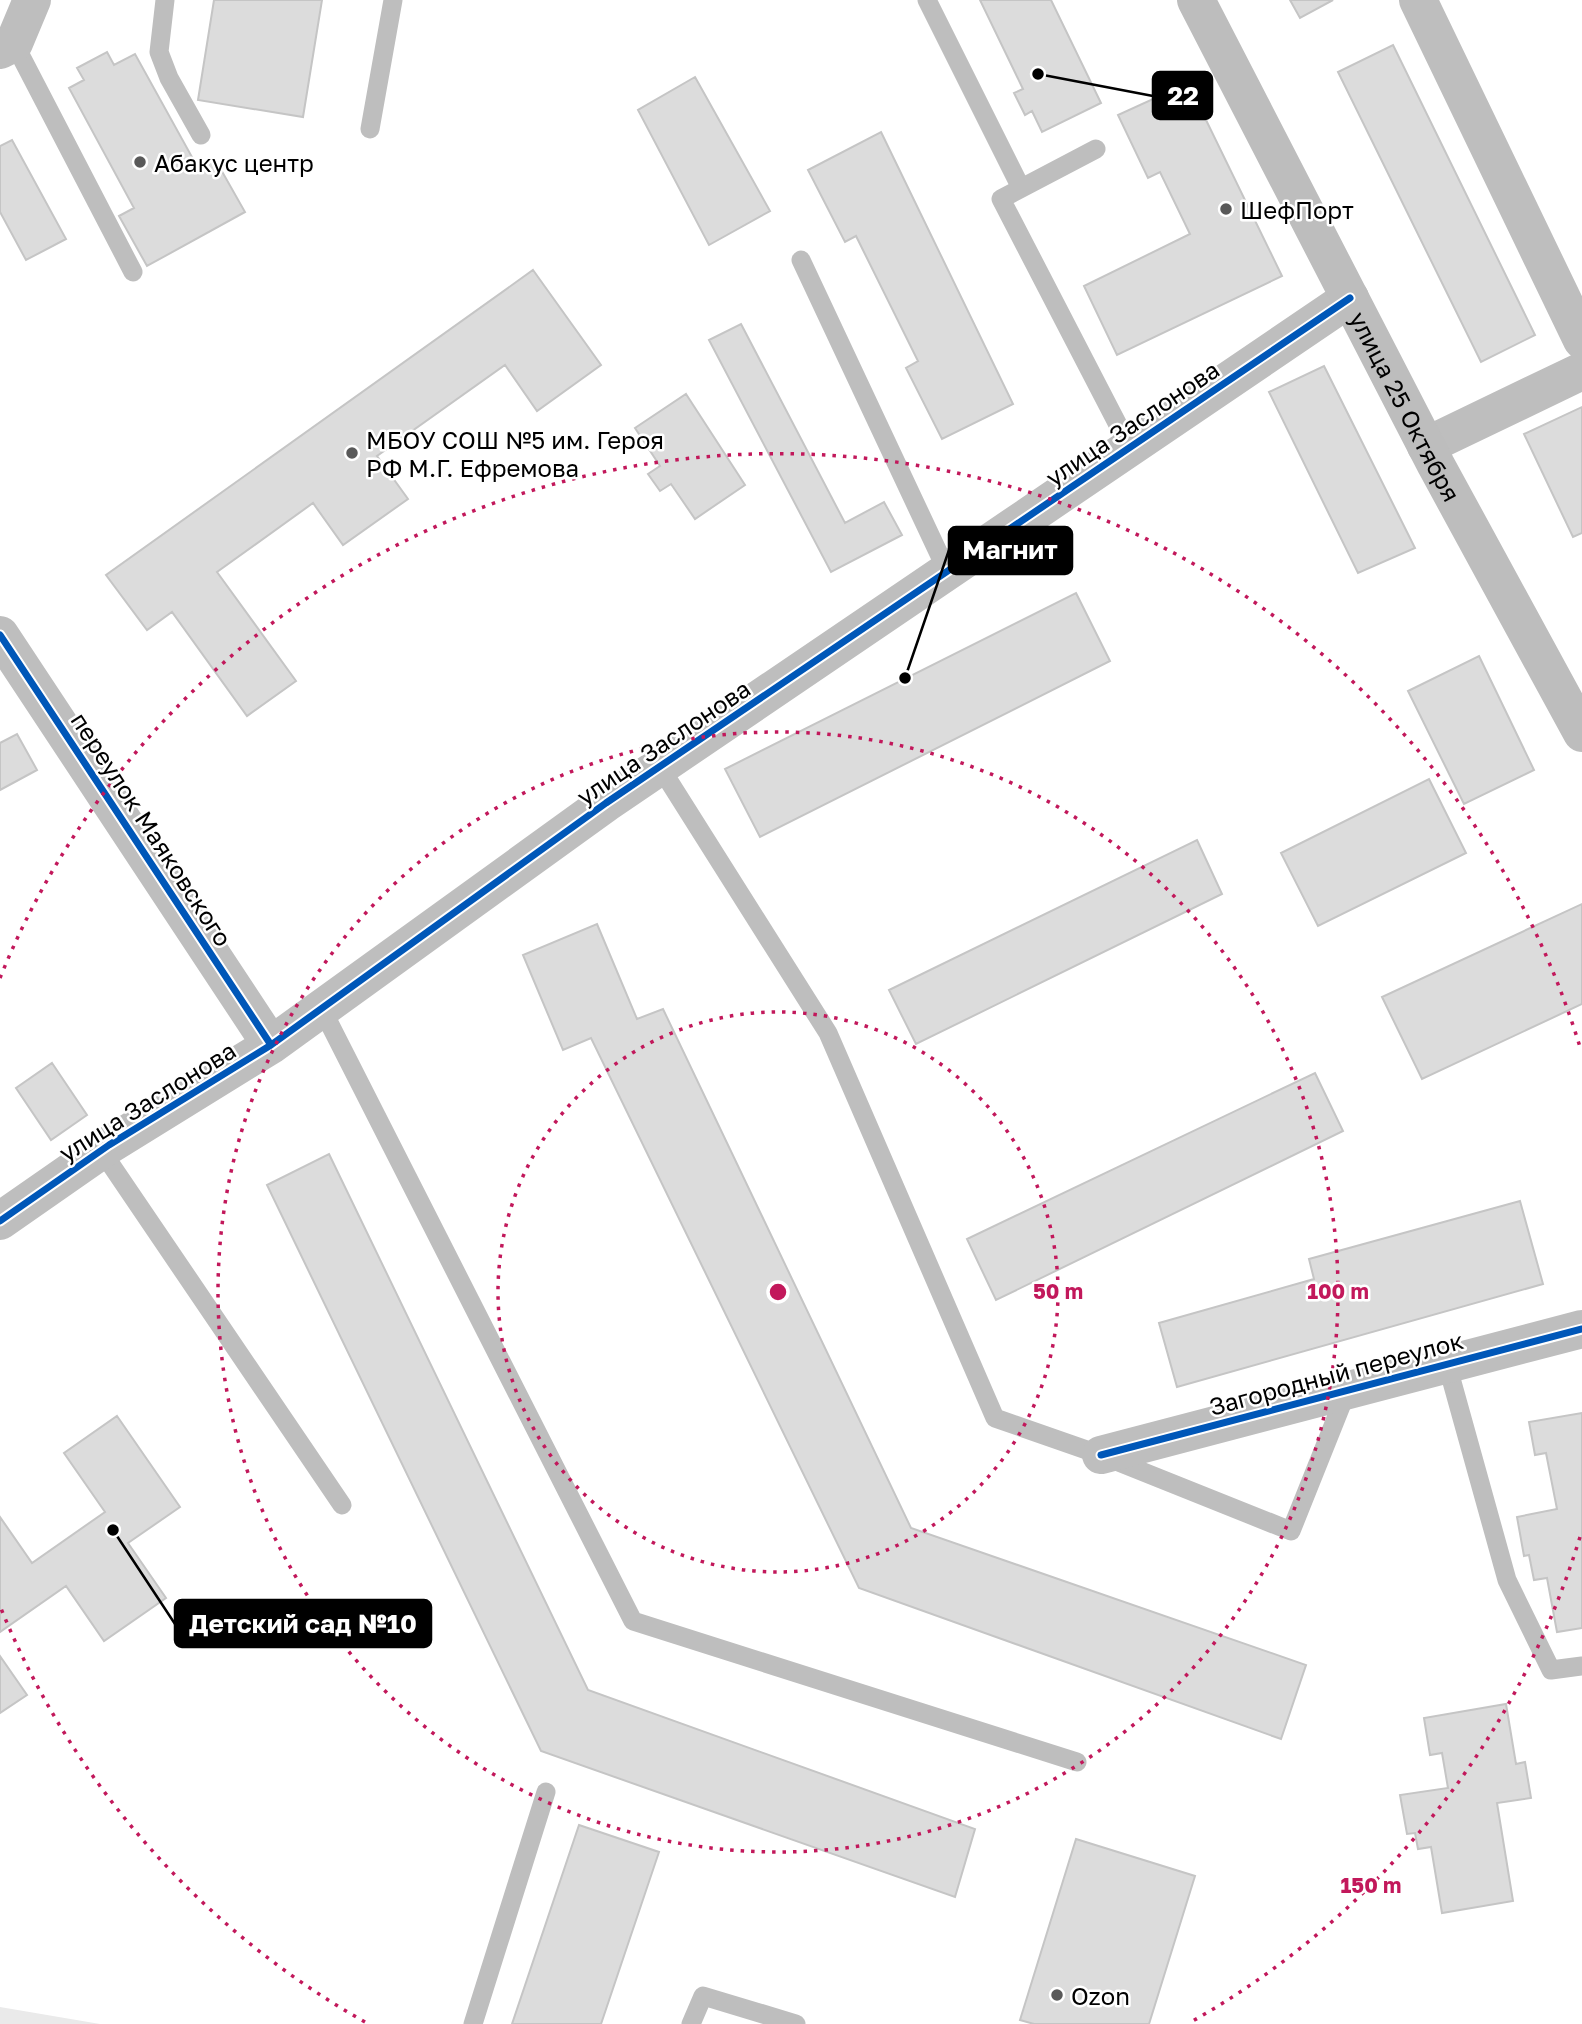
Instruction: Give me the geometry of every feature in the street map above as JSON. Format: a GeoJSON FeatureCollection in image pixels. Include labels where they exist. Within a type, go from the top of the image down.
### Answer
{"type":"FeatureCollection","features":[{"type":"Feature","properties":{"kind":"main road","name":"улица 25 Октября"},"geometry":{"type":"LineString","coordinates":[[1196,0],[1426,446],[1582,733]]}},
{"type":"Feature","properties":{"kind":"street"},"geometry":{"type":"LineString","coordinates":[[7,46],[32,0]]}},
{"type":"Feature","properties":{"kind":"street"},"geometry":{"type":"LineString","coordinates":[[1418,0],[1582,340]]}},
{"type":"Feature","properties":{"kind":"street","name":"улица Заслонова"},"geometry":{"type":"LineString","coordinates":[[0,1221],[101,1150],[271,1045],[660,767],[1350,298]]}},
{"type":"Feature","properties":{"kind":"street"},"geometry":{"type":"LineString","coordinates":[[1426,446],[1582,372]]}},
{"type":"Feature","properties":{"kind":"street","name":"переулок Маяковского"},"geometry":{"type":"LineString","coordinates":[[5,653],[271,1045]]}},
{"type":"Feature","properties":{"kind":"street","name":"Загородный переулок"},"geometry":{"type":"LineString","coordinates":[[1101,1455],[1582,1329]]}},
{"type":"Feature","properties":{"kind":"lane"},"geometry":{"type":"LineString","coordinates":[[165,0],[159,52],[169,78],[201,135]]}},
{"type":"Feature","properties":{"kind":"lane"},"geometry":{"type":"LineString","coordinates":[[370,129],[393,0]]}},
{"type":"Feature","properties":{"kind":"lane"},"geometry":{"type":"LineString","coordinates":[[926,0],[1021,188]]}},
{"type":"Feature","properties":{"kind":"lane"},"geometry":{"type":"LineString","coordinates":[[7,46],[134,272]]}},
{"type":"Feature","properties":{"kind":"lane"},"geometry":{"type":"LineString","coordinates":[[1096,149],[1001,199],[1130,447]]}},
{"type":"Feature","properties":{"kind":"lane"},"geometry":{"type":"LineString","coordinates":[[801,260],[947,571]]}},
{"type":"Feature","properties":{"kind":"lane"},"geometry":{"type":"LineString","coordinates":[[660,767],[828,1033],[995,1418],[1101,1455],[1291,1531],[1348,1390]]}},
{"type":"Feature","properties":{"kind":"lane"},"geometry":{"type":"LineString","coordinates":[[322,1009],[634,1621],[1077,1762]]}},
{"type":"Feature","properties":{"kind":"lane"},"geometry":{"type":"LineString","coordinates":[[101,1150],[342,1505]]}},
{"type":"Feature","properties":{"kind":"lane"},"geometry":{"type":"LineString","coordinates":[[1447,1364],[1507,1580],[1551,1670],[1582,1666]]}},
{"type":"Feature","properties":{"kind":"lane"},"geometry":{"type":"LineString","coordinates":[[473,2024],[547,1792]]}},
{"type":"Feature","properties":{"kind":"lane"},"geometry":{"type":"LineString","coordinates":[[691,2024],[703,1996],[796,2024]]}},
{"type":"Feature","properties":{"kind":"shaded area"},"geometry":{"type":"Polygon","coordinates":[[[0,2007],[100,2024],[0,2024],[0,2007]]]}},
{"type":"Feature","properties":{"kind":"building"},"geometry":{"type":"Polygon","coordinates":[[[214,0],[322,0],[303,117],[198,100],[214,0]]]}},
{"type":"Feature","properties":{"kind":"building"},"geometry":{"type":"Polygon","coordinates":[[[980,0],[1051,0],[1101,103],[1042,132],[1032,111],[1025,115],[1014,93],[1023,89],[980,0]]]}},
{"type":"Feature","properties":{"kind":"building"},"geometry":{"type":"Polygon","coordinates":[[[1290,0],[1333,0],[1300,18],[1290,0]]]}},
{"type":"Feature","properties":{"kind":"building"},"geometry":{"type":"Polygon","coordinates":[[[1393,45],[1535,335],[1481,362],[1338,72],[1393,45]]]}},
{"type":"Feature","properties":{"kind":"building"},"geometry":{"type":"Polygon","coordinates":[[[107,52],[114,65],[135,54],[198,168],[215,159],[245,212],[147,266],[119,216],[134,208],[69,88],[84,80],[77,68],[107,52]]]}},
{"type":"Feature","properties":{"kind":"building"},"geometry":{"type":"Polygon","coordinates":[[[695,77],[770,211],[709,245],[638,110],[695,77]]]}},
{"type":"Feature","properties":{"kind":"building"},"geometry":{"type":"Polygon","coordinates":[[[1188,83],[1282,276],[1117,355],[1084,286],[1190,234],[1160,172],[1148,178],[1118,115],[1188,83]]]}},
{"type":"Feature","properties":{"kind":"building"},"geometry":{"type":"Polygon","coordinates":[[[881,132],[1013,404],[942,439],[906,368],[918,361],[856,236],[845,242],[808,170],[881,132]]]}},
{"type":"Feature","properties":{"kind":"building"},"geometry":{"type":"Polygon","coordinates":[[[12,140],[66,239],[26,260],[0,212],[0,146],[12,140]]]}},
{"type":"Feature","properties":{"kind":"building"},"geometry":{"type":"Polygon","coordinates":[[[533,270],[601,365],[537,411],[505,365],[377,456],[408,499],[343,545],[313,503],[217,572],[296,681],[247,716],[172,612],[147,630],[106,575],[533,270]]]}},
{"type":"Feature","properties":{"kind":"building"},"geometry":{"type":"Polygon","coordinates":[[[741,324],[845,523],[884,502],[902,535],[831,572],[709,340],[741,324]]]}},
{"type":"Feature","properties":{"kind":"building"},"geometry":{"type":"Polygon","coordinates":[[[1324,366],[1415,548],[1358,573],[1269,392],[1324,366]]]}},
{"type":"Feature","properties":{"kind":"building"},"geometry":{"type":"Polygon","coordinates":[[[686,394],[745,485],[695,519],[671,484],[660,491],[648,474],[660,466],[635,428],[686,394]]]}},
{"type":"Feature","properties":{"kind":"building"},"geometry":{"type":"Polygon","coordinates":[[[1582,407],[1582,533],[1573,537],[1524,434],[1582,407]]]}},
{"type":"Feature","properties":{"kind":"building"},"geometry":{"type":"Polygon","coordinates":[[[1076,593],[1110,661],[760,837],[725,769],[1076,593]]]}},
{"type":"Feature","properties":{"kind":"building"},"geometry":{"type":"Polygon","coordinates":[[[1479,656],[1534,770],[1464,804],[1408,691],[1479,656]]]}},
{"type":"Feature","properties":{"kind":"building"},"geometry":{"type":"Polygon","coordinates":[[[17,734],[37,770],[0,790],[0,743],[17,734]]]}},
{"type":"Feature","properties":{"kind":"building"},"geometry":{"type":"Polygon","coordinates":[[[1429,779],[1466,853],[1318,926],[1281,853],[1429,779]]]}},
{"type":"Feature","properties":{"kind":"building"},"geometry":{"type":"Polygon","coordinates":[[[1197,840],[1222,894],[916,1044],[889,990],[1197,840]]]}},
{"type":"Feature","properties":{"kind":"building"},"geometry":{"type":"Polygon","coordinates":[[[1582,904],[1582,1004],[1422,1079],[1382,997],[1582,904]]]}},
{"type":"Feature","properties":{"kind":"building"},"geometry":{"type":"Polygon","coordinates":[[[597,924],[637,1019],[663,1009],[911,1528],[1306,1665],[1281,1739],[859,1588],[591,1038],[563,1050],[523,955],[597,924]]]}},
{"type":"Feature","properties":{"kind":"building"},"geometry":{"type":"Polygon","coordinates":[[[52,1063],[87,1115],[51,1140],[16,1088],[52,1063]]]}},
{"type":"Feature","properties":{"kind":"building"},"geometry":{"type":"Polygon","coordinates":[[[1315,1073],[1343,1131],[996,1300],[967,1239],[1315,1073]]]}},
{"type":"Feature","properties":{"kind":"building"},"geometry":{"type":"Polygon","coordinates":[[[329,1154],[588,1690],[975,1829],[955,1897],[541,1751],[267,1185],[329,1154]]]}},
{"type":"Feature","properties":{"kind":"building"},"geometry":{"type":"Polygon","coordinates":[[[1520,1201],[1543,1284],[1177,1387],[1159,1323],[1314,1279],[1309,1259],[1520,1201]]]}},
{"type":"Feature","properties":{"kind":"building"},"geometry":{"type":"Polygon","coordinates":[[[1582,1413],[1582,1628],[1557,1632],[1547,1578],[1534,1580],[1529,1555],[1524,1556],[1517,1517],[1557,1509],[1546,1453],[1535,1455],[1529,1422],[1582,1413]]]}},
{"type":"Feature","properties":{"kind":"building"},"geometry":{"type":"Polygon","coordinates":[[[117,1416],[180,1507],[128,1543],[166,1598],[104,1641],[66,1586],[0,1632],[0,1517],[32,1563],[105,1512],[64,1453],[117,1416]]]}},
{"type":"Feature","properties":{"kind":"building"},"geometry":{"type":"Polygon","coordinates":[[[0,1656],[27,1695],[0,1713],[0,1656]]]}},
{"type":"Feature","properties":{"kind":"building"},"geometry":{"type":"Polygon","coordinates":[[[1506,1704],[1516,1764],[1525,1762],[1531,1798],[1497,1803],[1513,1901],[1442,1913],[1431,1847],[1418,1849],[1415,1833],[1407,1834],[1400,1795],[1448,1788],[1442,1753],[1430,1755],[1424,1718],[1506,1704]]]}},
{"type":"Feature","properties":{"kind":"building"},"geometry":{"type":"Polygon","coordinates":[[[579,1825],[659,1852],[601,2024],[512,2024],[579,1825]]]}},
{"type":"Feature","properties":{"kind":"building"},"geometry":{"type":"Polygon","coordinates":[[[1076,1839],[1195,1876],[1149,2024],[1034,2024],[1020,2020],[1076,1839]]]}},
{"type":"Feature","properties":{"kind":"cycle path"},"geometry":{"type":"LineString","coordinates":[[0,1221],[109,1145],[271,1045],[606,803],[1350,298]]}},
{"type":"Feature","properties":{"kind":"cycle path"},"geometry":{"type":"LineString","coordinates":[[0,635],[271,1045]]}},
{"type":"Feature","properties":{"kind":"cycle path"},"geometry":{"type":"LineString","coordinates":[[1101,1455],[1582,1329]]}},
{"type":"Feature","properties":{"kind":"place","name":"22"},"geometry":{"type":"Point","coordinates":[1038,74]}},
{"type":"Feature","properties":{"kind":"place","name":"Абакус центр"},"geometry":{"type":"Point","coordinates":[140,162]}},
{"type":"Feature","properties":{"kind":"place","name":"ШефПорт"},"geometry":{"type":"Point","coordinates":[1226,209]}},
{"type":"Feature","properties":{"kind":"place","name":"МБОУ СОШ №5 им. Героя РФ М.Г. Ефремова"},"geometry":{"type":"Point","coordinates":[352,453]}},
{"type":"Feature","properties":{"kind":"place","name":"Магнит"},"geometry":{"type":"Point","coordinates":[905,678]}},
{"type":"Feature","properties":{"kind":"place","name":"Детский сад №10"},"geometry":{"type":"Point","coordinates":[113,1530]}},
{"type":"Feature","properties":{"kind":"place","name":"Ozon"},"geometry":{"type":"Point","coordinates":[1057,1995]}}]}
